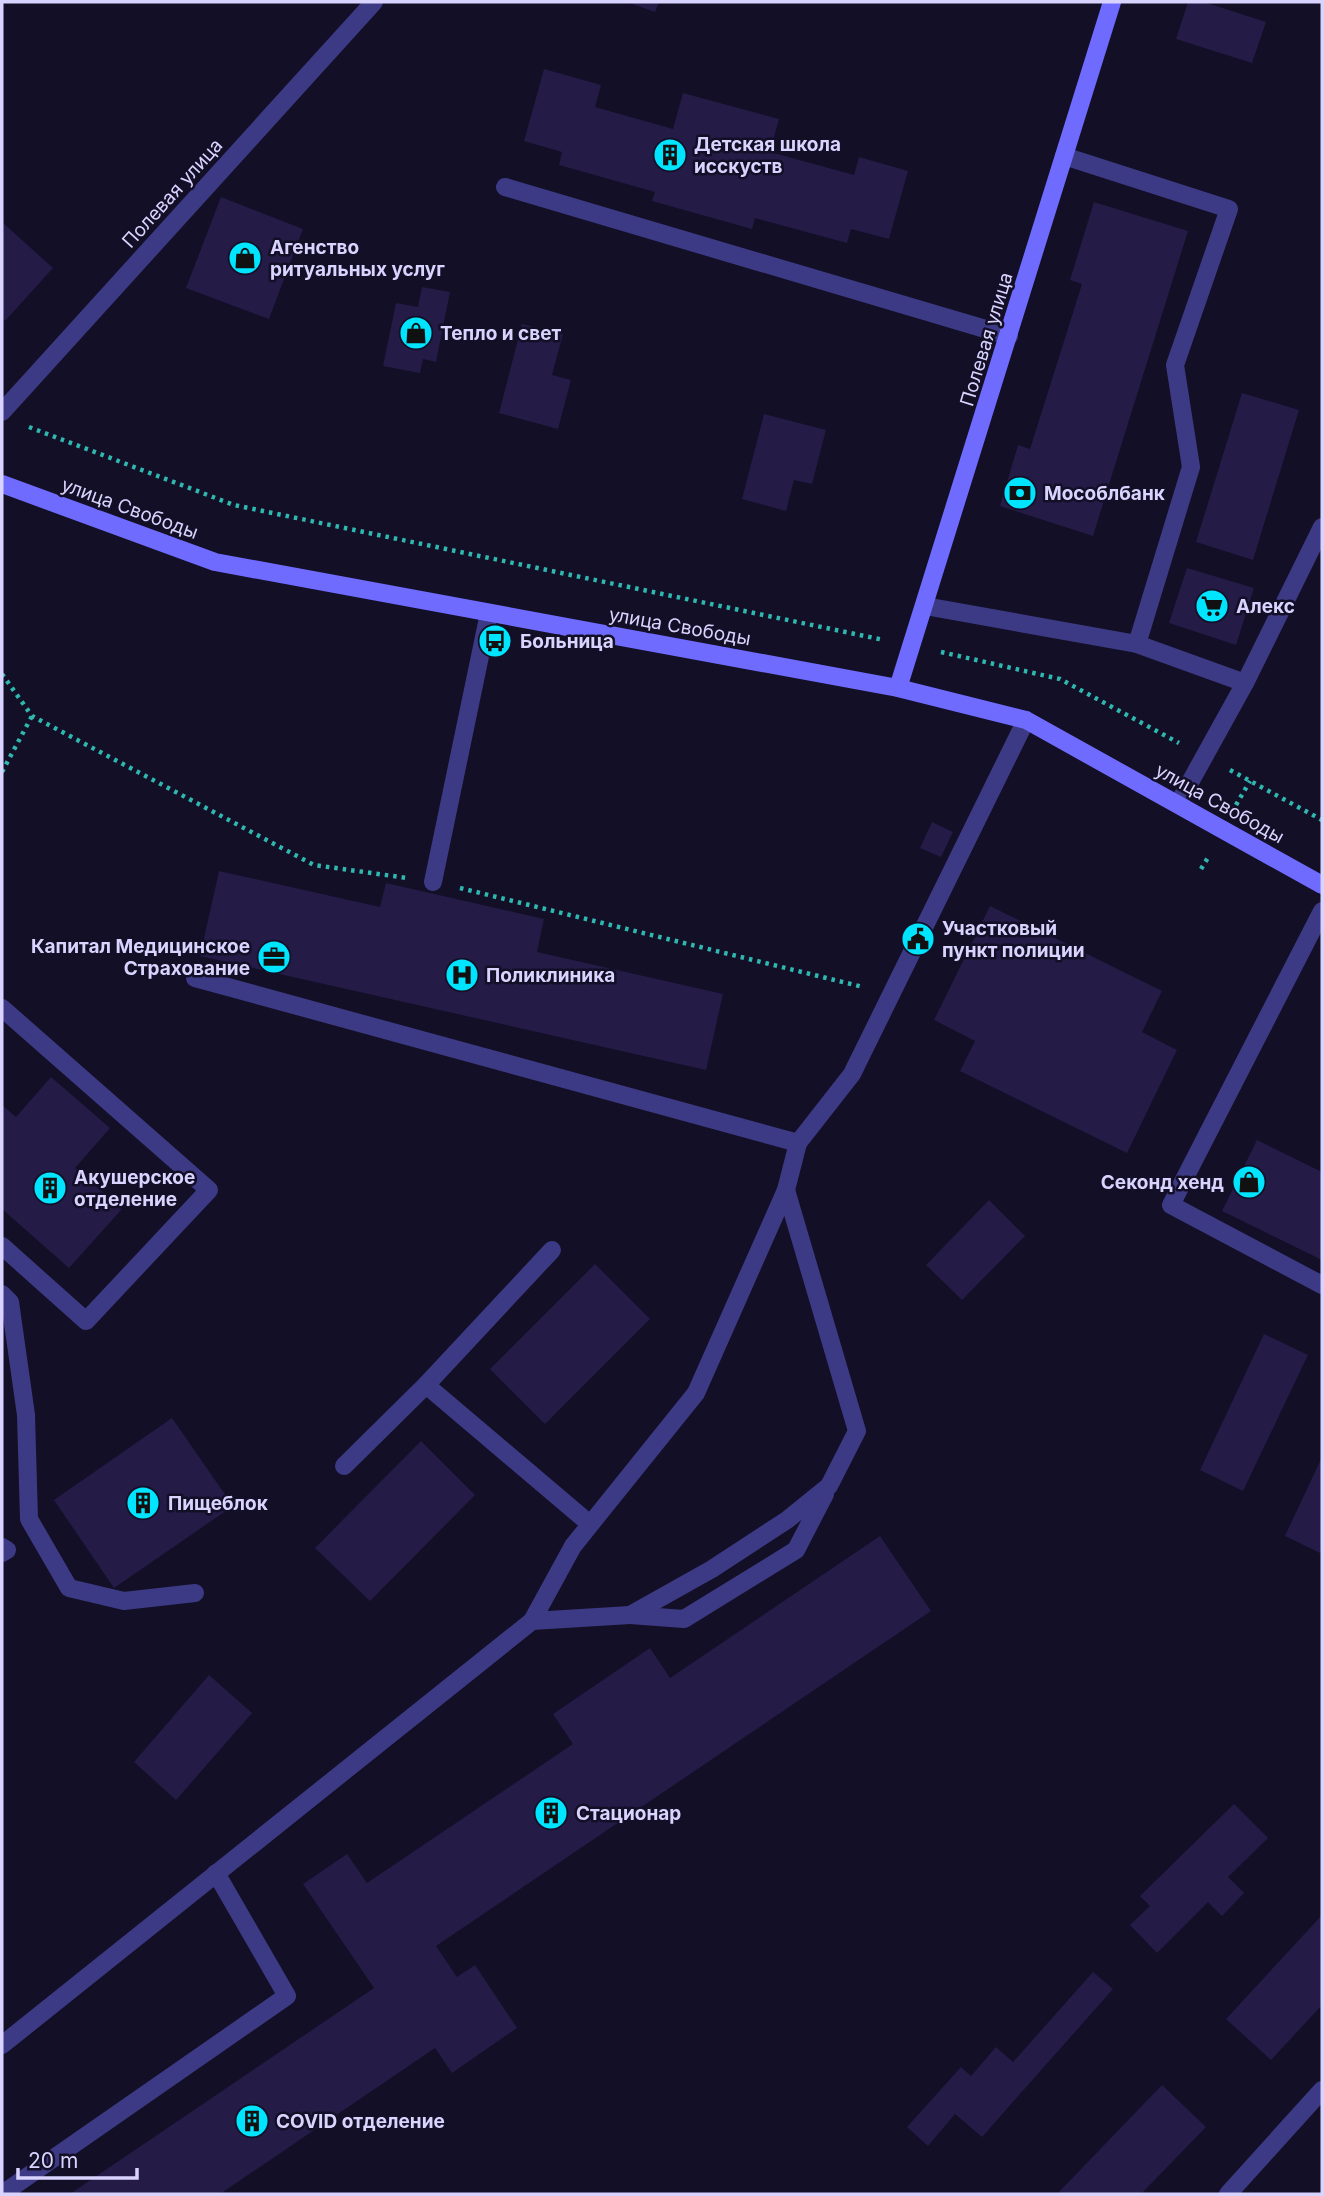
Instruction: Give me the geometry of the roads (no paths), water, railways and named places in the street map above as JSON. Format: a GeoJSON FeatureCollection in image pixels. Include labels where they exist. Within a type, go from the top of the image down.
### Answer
{"type":"FeatureCollection","features":[{"type":"Feature","properties":{"kind":"main road","name":"Полевая улица"},"geometry":{"type":"LineString","coordinates":[[898,688],[1112,2]]}},
{"type":"Feature","properties":{"kind":"main road","name":"улица Свободы"},"geometry":{"type":"LineString","coordinates":[[2,484],[215,562],[898,688],[1026,720],[1322,884]]}},
{"type":"Feature","properties":{"kind":"street","name":"Полевая улица"},"geometry":{"type":"LineString","coordinates":[[2,412],[374,2]]}},
{"type":"Feature","properties":{"kind":"street"},"geometry":{"type":"LineString","coordinates":[[1064,156],[1229,209],[1175,365],[1191,467],[1137,644]]}},
{"type":"Feature","properties":{"kind":"street"},"geometry":{"type":"LineString","coordinates":[[505,187],[1009,336]]}},
{"type":"Feature","properties":{"kind":"street"},"geometry":{"type":"LineString","coordinates":[[1178,804],[1245,683],[1322,527]]}},
{"type":"Feature","properties":{"kind":"street"},"geometry":{"type":"LineString","coordinates":[[925,606],[1137,644],[1245,683]]}},
{"type":"Feature","properties":{"kind":"street"},"geometry":{"type":"LineString","coordinates":[[433,882],[489,612]]}},
{"type":"Feature","properties":{"kind":"street"},"geometry":{"type":"LineString","coordinates":[[2,2045],[532,1621],[573,1546],[696,1392],[786,1190],[798,1143],[852,1074],[1026,720]]}},
{"type":"Feature","properties":{"kind":"street"},"geometry":{"type":"LineString","coordinates":[[1322,911],[1171,1205],[1322,1285]]}},
{"type":"Feature","properties":{"kind":"street"},"geometry":{"type":"LineString","coordinates":[[195,978],[798,1143]]}},
{"type":"Feature","properties":{"kind":"street"},"geometry":{"type":"LineString","coordinates":[[2,1008],[209,1190],[86,1321],[2,1246]]}},
{"type":"Feature","properties":{"kind":"street"},"geometry":{"type":"LineString","coordinates":[[532,1621],[630,1615],[684,1619],[796,1550],[857,1430],[786,1190]]}},
{"type":"Feature","properties":{"kind":"street"},"geometry":{"type":"LineString","coordinates":[[344,1466],[426,1385],[552,1250]]}},
{"type":"Feature","properties":{"kind":"street"},"geometry":{"type":"LineString","coordinates":[[2,1294],[10,1302],[26,1415],[29,1519],[69,1588],[124,1601],[195,1593]]}},
{"type":"Feature","properties":{"kind":"street"},"geometry":{"type":"LineString","coordinates":[[426,1385],[590,1524]]}},
{"type":"Feature","properties":{"kind":"street"},"geometry":{"type":"LineString","coordinates":[[630,1615],[712,1569],[787,1520],[830,1486]]}},
{"type":"Feature","properties":{"kind":"street"},"geometry":{"type":"LineString","coordinates":[[2,1547],[8,1550],[2,1553]]}},
{"type":"Feature","properties":{"kind":"street"},"geometry":{"type":"LineString","coordinates":[[5,2190],[287,1996],[216,1874]]}},
{"type":"Feature","properties":{"kind":"street"},"geometry":{"type":"LineString","coordinates":[[1228,2194],[1322,2090]]}},
{"type":"Feature","properties":{"kind":"place","name":"Детская школа исскуств"},"geometry":{"type":"Point","coordinates":[670,155]}},
{"type":"Feature","properties":{"kind":"place","name":"Агенство ритуальных услуг"},"geometry":{"type":"Point","coordinates":[245,258]}},
{"type":"Feature","properties":{"kind":"place","name":"Тепло и свет"},"geometry":{"type":"Point","coordinates":[416,333]}},
{"type":"Feature","properties":{"kind":"place","name":"Мособлбанк"},"geometry":{"type":"Point","coordinates":[1020,493]}},
{"type":"Feature","properties":{"kind":"place","name":"Алекс"},"geometry":{"type":"Point","coordinates":[1212,606]}},
{"type":"Feature","properties":{"kind":"place","name":"Больница"},"geometry":{"type":"Point","coordinates":[495,641]}},
{"type":"Feature","properties":{"kind":"place","name":"Участковый пункт полиции"},"geometry":{"type":"Point","coordinates":[918,939]}},
{"type":"Feature","properties":{"kind":"place","name":"Капитал Медицинское Страхование"},"geometry":{"type":"Point","coordinates":[274,957]}},
{"type":"Feature","properties":{"kind":"place","name":"Поликлиника"},"geometry":{"type":"Point","coordinates":[462,975]}},
{"type":"Feature","properties":{"kind":"place","name":"Секонд хенд"},"geometry":{"type":"Point","coordinates":[1249,1182]}},
{"type":"Feature","properties":{"kind":"place","name":"Акушерское отделение"},"geometry":{"type":"Point","coordinates":[50,1188]}},
{"type":"Feature","properties":{"kind":"place","name":"Пищеблок"},"geometry":{"type":"Point","coordinates":[143,1503]}},
{"type":"Feature","properties":{"kind":"place","name":"Стационар"},"geometry":{"type":"Point","coordinates":[551,1813]}},
{"type":"Feature","properties":{"kind":"place","name":"COVID отделение"},"geometry":{"type":"Point","coordinates":[252,2121]}}]}
